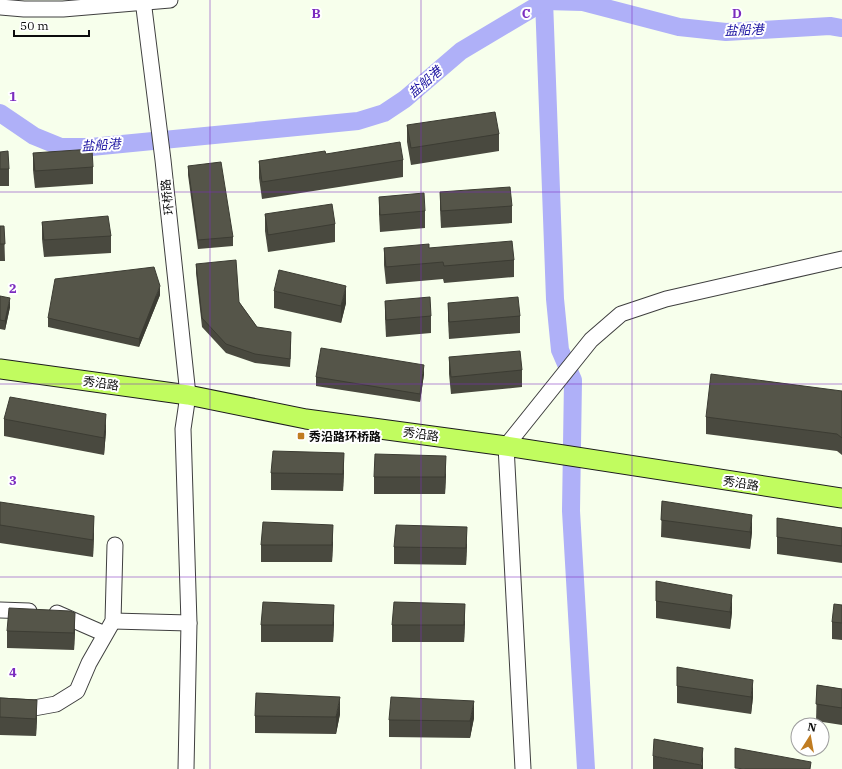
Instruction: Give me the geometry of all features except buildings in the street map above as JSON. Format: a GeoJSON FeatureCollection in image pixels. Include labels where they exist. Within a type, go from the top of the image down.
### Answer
{"type":"FeatureCollection","features":[{"type":"Feature","properties":{"kind":"main road","name":"秀沿路"},"geometry":{"type":"LineString","coordinates":[[0,369],[188,395],[306,419],[506,446],[842,498]]}},
{"type":"Feature","properties":{"kind":"street"},"geometry":{"type":"LineString","coordinates":[[0,7],[24,9],[63,9],[143,1],[170,0]]}},
{"type":"Feature","properties":{"kind":"street","name":"环桥路"},"geometry":{"type":"LineString","coordinates":[[143,1],[163,160],[188,395],[183,430],[189,622],[186,769]]}},
{"type":"Feature","properties":{"kind":"street"},"geometry":{"type":"LineString","coordinates":[[523,769],[506,446],[591,340],[621,314],[666,299],[842,259]]}},
{"type":"Feature","properties":{"kind":"street"},"geometry":{"type":"LineString","coordinates":[[0,706],[34,708],[56,704],[77,691],[89,663],[109,628],[115,545]]}},
{"type":"Feature","properties":{"kind":"street"},"geometry":{"type":"LineString","coordinates":[[0,610],[56,612],[109,628],[189,622]]}},
{"type":"Feature","properties":{"kind":"waterway"},"geometry":{"type":"LineString","coordinates":[[544,0],[555,299],[560,350],[573,380],[571,511],[586,769]]}},
{"type":"Feature","properties":{"kind":"waterway","name":"盐船港"},"geometry":{"type":"LineString","coordinates":[[0,113],[34,136],[61,147],[91,147],[358,121],[384,113],[405,99],[461,51],[545,1],[583,2],[679,27],[726,32],[830,26],[842,28]]}},
{"type":"Feature","properties":{"kind":"place","name":"秀沿路环桥路"},"geometry":{"type":"Point","coordinates":[301,436]}}]}
